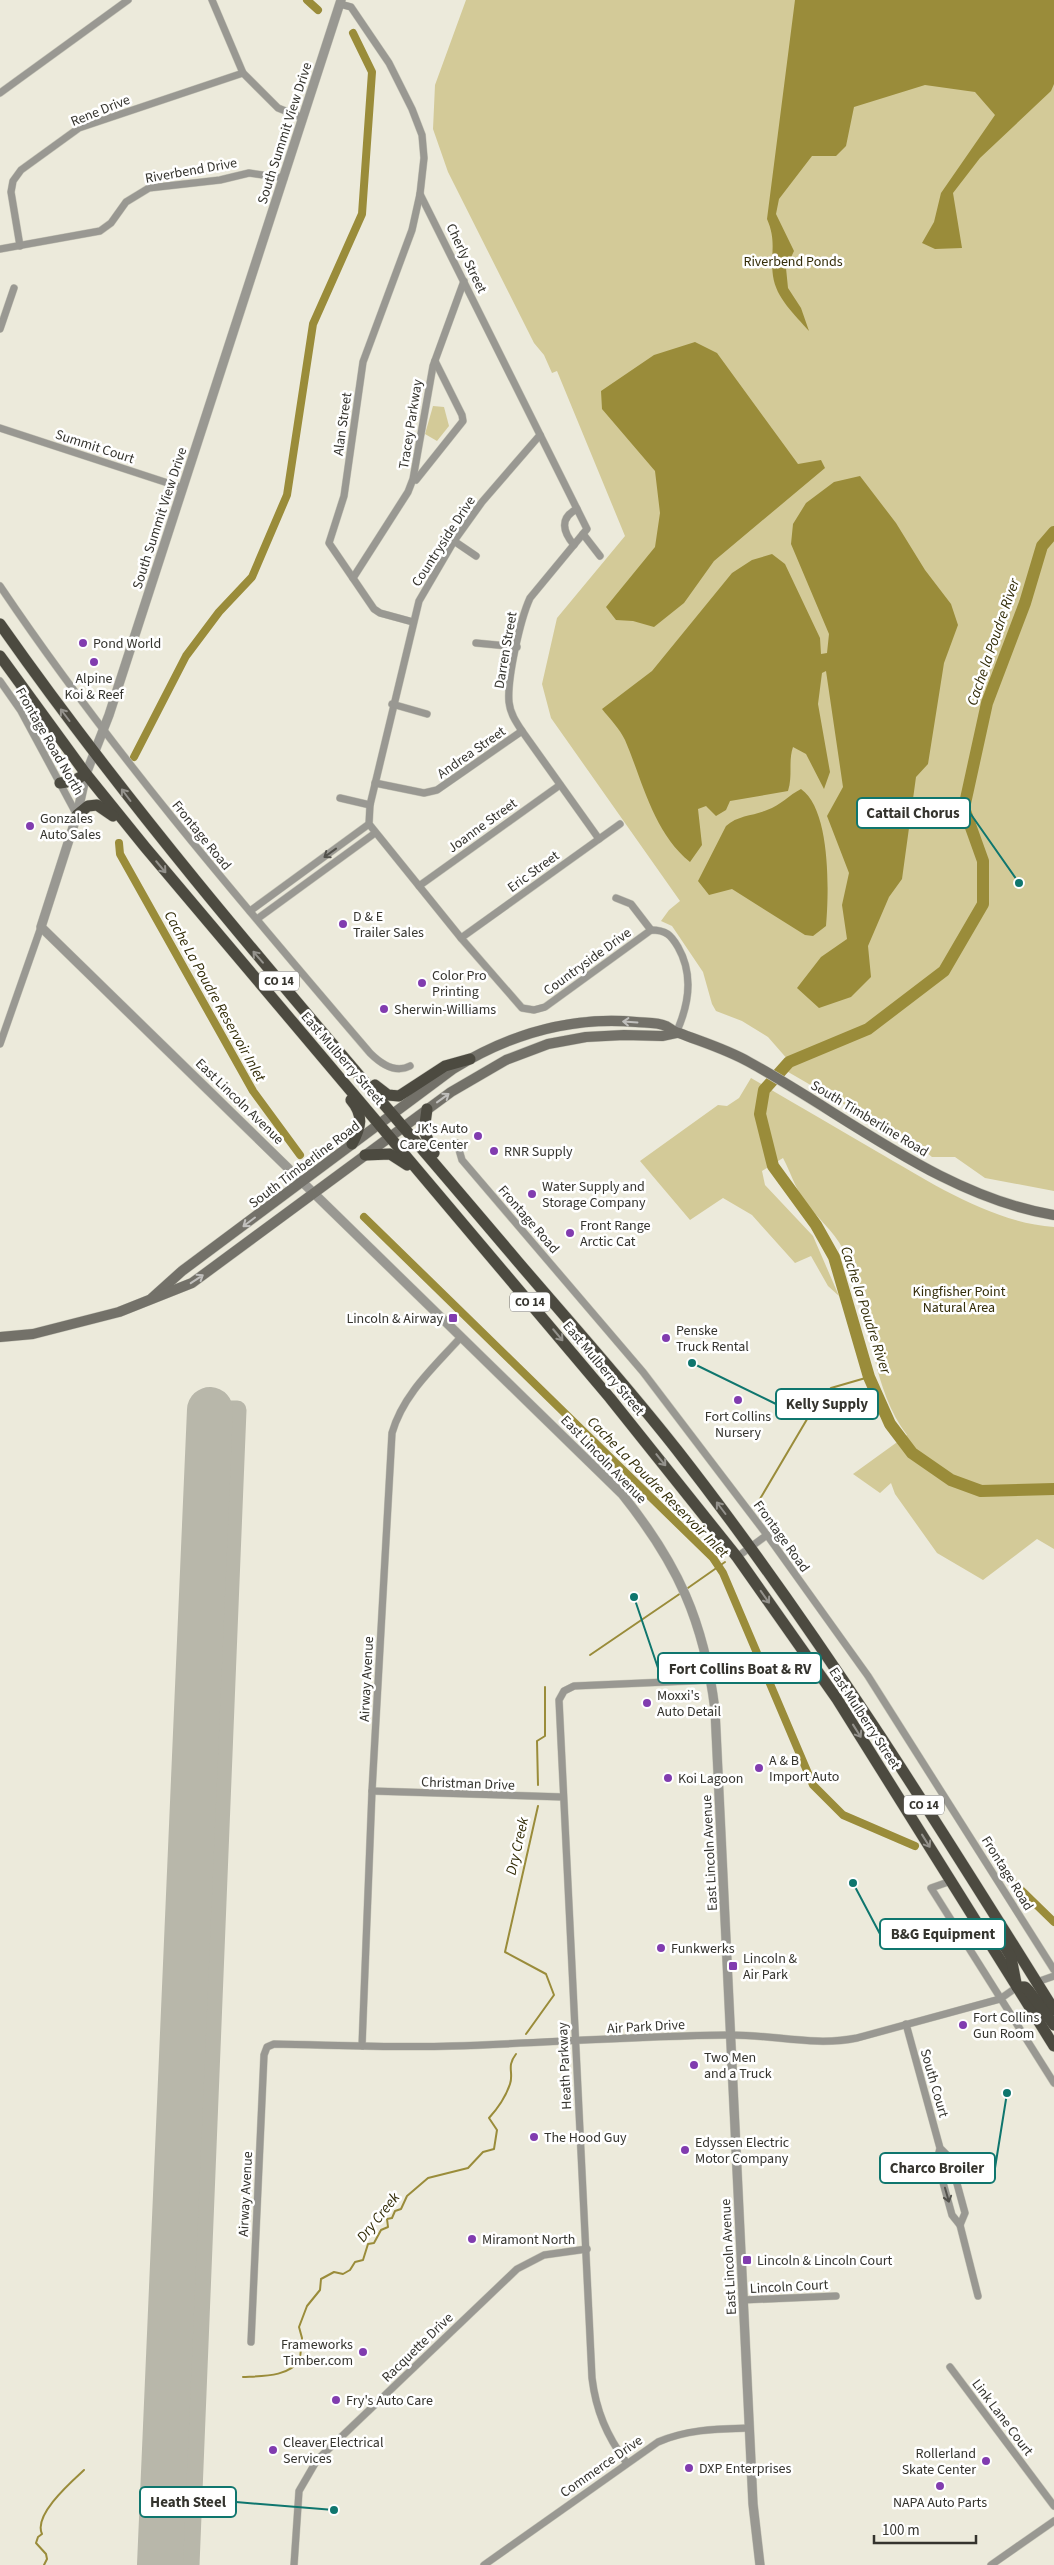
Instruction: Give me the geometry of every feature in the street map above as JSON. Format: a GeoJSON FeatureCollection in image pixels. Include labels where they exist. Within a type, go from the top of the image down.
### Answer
{"type":"FeatureCollection","features":[{"type":"Feature","properties":{"kind":"highway","name":"East Mulberry Street"},"geometry":{"type":"LineString","coordinates":[[0,624],[94,754],[220,912],[404,1126],[676,1449],[838,1669],[1054,2010]]}},
{"type":"Feature","properties":{"kind":"highway","name":"East Mulberry Street"},"geometry":{"type":"LineString","coordinates":[[0,656],[86,774],[145,847],[617,1405],[737,1557],[837,1700],[1054,2046]]}},
{"type":"Feature","properties":{"kind":"highway"},"geometry":{"type":"LineString","coordinates":[[60,783],[73,781],[86,774]]}},
{"type":"Feature","properties":{"kind":"highway"},"geometry":{"type":"LineString","coordinates":[[77,815],[88,806],[102,806],[126,832],[145,847]]}},
{"type":"Feature","properties":{"kind":"highway"},"geometry":{"type":"LineString","coordinates":[[257,981],[268,1003],[354,1103],[361,1121],[360,1128],[352,1144]]}},
{"type":"Feature","properties":{"kind":"highway"},"geometry":{"type":"LineString","coordinates":[[287,991],[323,1024],[377,1087],[388,1094],[403,1095],[445,1066],[470,1059]]}},
{"type":"Feature","properties":{"kind":"highway"},"geometry":{"type":"LineString","coordinates":[[427,1110],[424,1131],[430,1148],[514,1248],[526,1270]]}},
{"type":"Feature","properties":{"kind":"highway"},"geometry":{"type":"LineString","coordinates":[[365,1154],[385,1153],[403,1161],[462,1229],[491,1255]]}},
{"type":"Feature","properties":{"kind":"highway"},"geometry":{"type":"LineString","coordinates":[[910,1783],[949,1856],[1011,1957],[1017,1987],[1025,1987],[1029,1991],[1054,2025]]}},
{"type":"Feature","properties":{"kind":"main road","name":"South Timberline Road"},"geometry":{"type":"LineString","coordinates":[[152,1298],[182,1271],[379,1124],[470,1059],[525,1034],[554,1026],[579,1022],[665,1025],[676,1033],[705,1042],[748,1062],[946,1179],[986,1198],[1025,1210],[1054,1215]]}},
{"type":"Feature","properties":{"kind":"main road","name":"South Timberline Road"},"geometry":{"type":"LineString","coordinates":[[0,1337],[33,1334],[119,1312],[192,1283],[404,1126],[484,1070],[506,1060],[548,1044],[596,1036],[662,1036],[676,1033]]}},
{"type":"Feature","properties":{"kind":"street"},"geometry":{"type":"LineString","coordinates":[[0,92],[128,0]]}},
{"type":"Feature","properties":{"kind":"street"},"geometry":{"type":"LineString","coordinates":[[212,0],[243,72],[278,108],[303,118]]}},
{"type":"Feature","properties":{"kind":"street"},"geometry":{"type":"LineString","coordinates":[[340,2],[350,7],[389,63],[412,110],[422,135],[424,158],[420,194]]}},
{"type":"Feature","properties":{"kind":"street","name":"South Summit View Drive"},"geometry":{"type":"LineString","coordinates":[[0,1044],[41,927],[77,815],[86,774],[103,730],[183,488],[340,2]]}},
{"type":"Feature","properties":{"kind":"street","name":"Rene Drive"},"geometry":{"type":"LineString","coordinates":[[20,246],[11,188],[20,170],[79,128],[243,72]]}},
{"type":"Feature","properties":{"kind":"street","name":"Riverbend Drive"},"geometry":{"type":"LineString","coordinates":[[0,249],[100,231],[111,223],[126,202],[149,188],[220,180],[250,173],[284,178]]}},
{"type":"Feature","properties":{"kind":"street","name":"Cherly Street"},"geometry":{"type":"LineString","coordinates":[[420,194],[577,509],[585,531],[600,556]]}},
{"type":"Feature","properties":{"kind":"street","name":"Alan Street"},"geometry":{"type":"LineString","coordinates":[[413,622],[380,613],[328,543],[344,496],[363,362],[412,230],[420,194]]}},
{"type":"Feature","properties":{"kind":"street","name":"Tracey Parkway"},"geometry":{"type":"LineString","coordinates":[[408,492],[416,467],[429,382],[464,282]]}},
{"type":"Feature","properties":{"kind":"street"},"geometry":{"type":"LineString","coordinates":[[0,329],[14,288]]}},
{"type":"Feature","properties":{"kind":"street","name":"Tracey Parkway"},"geometry":{"type":"LineString","coordinates":[[353,578],[420,473],[463,421],[462,415],[435,361]]}},
{"type":"Feature","properties":{"kind":"street","name":"Summit Court"},"geometry":{"type":"LineString","coordinates":[[0,428],[183,488]]}},
{"type":"Feature","properties":{"kind":"street","name":"Countryside Drive"},"geometry":{"type":"LineString","coordinates":[[540,435],[482,502],[454,541],[427,584],[419,601],[392,704],[370,805],[369,824],[517,1004],[534,1010],[545,1007],[652,930],[661,930],[669,933],[681,952],[687,972],[687,1001],[684,1017],[676,1033]]}},
{"type":"Feature","properties":{"kind":"street"},"geometry":{"type":"LineString","coordinates":[[574,545],[567,537],[564,527],[566,517],[577,509]]}},
{"type":"Feature","properties":{"kind":"street","name":"Darren Street"},"geometry":{"type":"LineString","coordinates":[[585,531],[530,598],[524,610],[509,702],[513,717],[522,731],[599,839]]}},
{"type":"Feature","properties":{"kind":"street"},"geometry":{"type":"LineString","coordinates":[[454,541],[476,556]]}},
{"type":"Feature","properties":{"kind":"street","name":"Frontage Road"},"geometry":{"type":"LineString","coordinates":[[0,586],[103,730],[173,820],[256,919],[377,1060],[399,1069],[410,1066]]}},
{"type":"Feature","properties":{"kind":"street"},"geometry":{"type":"LineString","coordinates":[[476,643],[517,647]]}},
{"type":"Feature","properties":{"kind":"street","name":"Frontage Road North"},"geometry":{"type":"LineString","coordinates":[[0,681],[21,711],[77,815]]}},
{"type":"Feature","properties":{"kind":"street"},"geometry":{"type":"LineString","coordinates":[[392,704],[427,714]]}},
{"type":"Feature","properties":{"kind":"street","name":"Andrea Street"},"geometry":{"type":"LineString","coordinates":[[375,783],[424,793],[437,790],[522,731]]}},
{"type":"Feature","properties":{"kind":"street","name":"Joanne Street"},"geometry":{"type":"LineString","coordinates":[[419,886],[560,785]]}},
{"type":"Feature","properties":{"kind":"street"},"geometry":{"type":"LineString","coordinates":[[340,798],[370,805]]}},
{"type":"Feature","properties":{"kind":"street"},"geometry":{"type":"LineString","coordinates":[[250,911],[369,824]]}},
{"type":"Feature","properties":{"kind":"street","name":"Eric Street"},"geometry":{"type":"LineString","coordinates":[[461,938],[620,824]]}},
{"type":"Feature","properties":{"kind":"street"},"geometry":{"type":"LineString","coordinates":[[256,919],[375,833]]}},
{"type":"Feature","properties":{"kind":"street"},"geometry":{"type":"LineString","coordinates":[[616,898],[631,904],[652,930]]}},
{"type":"Feature","properties":{"kind":"street","name":"East Lincoln Avenue"},"geometry":{"type":"LineString","coordinates":[[41,927],[622,1494],[650,1529],[670,1559],[685,1591],[703,1639],[716,1710],[749,2428],[753,2504],[760,2565]]}},
{"type":"Feature","properties":{"kind":"street","name":"Frontage Road"},"geometry":{"type":"LineString","coordinates":[[457,1143],[462,1160],[643,1372],[767,1535],[868,1676],[1054,1970]]}},
{"type":"Feature","properties":{"kind":"street","name":"Airway Avenue"},"geometry":{"type":"LineString","coordinates":[[362,2046],[372,1791],[392,1433],[400,1411],[416,1387],[461,1337]]}},
{"type":"Feature","properties":{"kind":"street"},"geometry":{"type":"LineString","coordinates":[[737,1557],[767,1535]]}},
{"type":"Feature","properties":{"kind":"street","name":"Heath Parkway"},"geometry":{"type":"LineString","coordinates":[[626,2462],[605,2429],[595,2399],[592,2374],[559,1700],[564,1691],[574,1686],[712,1680]]}},
{"type":"Feature","properties":{"kind":"street","name":"Christman Drive"},"geometry":{"type":"LineString","coordinates":[[372,1791],[563,1797]]}},
{"type":"Feature","properties":{"kind":"street"},"geometry":{"type":"LineString","coordinates":[[951,1881],[931,1888],[1054,2083]]}},
{"type":"Feature","properties":{"kind":"street"},"geometry":{"type":"LineString","coordinates":[[1037,1982],[1054,1976]]}},
{"type":"Feature","properties":{"kind":"street","name":"Air Park Drive"},"geometry":{"type":"LineString","coordinates":[[267,2047],[274,2044],[362,2046],[575,2041],[731,2034],[831,2041],[857,2038],[1000,1998],[1017,1987]]}},
{"type":"Feature","properties":{"kind":"street","name":"South Court"},"geometry":{"type":"LineString","coordinates":[[906,2024],[940,2148],[937,2161],[952,2215],[960,2225],[978,2296]]}},
{"type":"Feature","properties":{"kind":"street","name":"Airway Avenue"},"geometry":{"type":"LineString","coordinates":[[251,2342],[264,2055],[267,2047]]}},
{"type":"Feature","properties":{"kind":"street","name":"South Court"},"geometry":{"type":"LineString","coordinates":[[940,2148],[950,2158],[965,2213],[960,2225]]}},
{"type":"Feature","properties":{"kind":"street","name":"Racquette Drive"},"geometry":{"type":"LineString","coordinates":[[294,2565],[299,2492],[317,2460],[517,2269],[544,2255],[587,2249]]}},
{"type":"Feature","properties":{"kind":"street","name":"Lincoln Court"},"geometry":{"type":"LineString","coordinates":[[743,2300],[836,2296]]}},
{"type":"Feature","properties":{"kind":"street","name":"Link Lane Court"},"geometry":{"type":"LineString","coordinates":[[950,2367],[1054,2506]]}},
{"type":"Feature","properties":{"kind":"street","name":"Commerce Drive"},"geometry":{"type":"LineString","coordinates":[[484,2565],[626,2462],[658,2442],[675,2434],[700,2430],[749,2428]]}},
{"type":"Feature","properties":{"kind":"street"},"geometry":{"type":"LineString","coordinates":[[992,2565],[1054,2521]]}},
{"type":"Feature","properties":{"kind":"green space","name":"Riverbend Ponds"},"geometry":{"type":"Polygon","coordinates":[[[466,0],[1054,0],[1054,1191],[985,1178],[955,1157],[932,1157],[908,1137],[902,1138],[783,1069],[789,1061],[768,1037],[742,1021],[716,1011],[712,1004],[703,972],[672,926],[661,921],[669,910],[680,901],[551,718],[542,684],[557,618],[625,536],[557,371],[552,373],[544,355],[534,343],[448,172],[433,129],[435,85],[466,0]]]}},
{"type":"Feature","properties":{"kind":"green space"},"geometry":{"type":"Polygon","coordinates":[[[433,406],[444,407],[449,426],[437,441],[425,434],[433,406]]]}},
{"type":"Feature","properties":{"kind":"green space","name":"Kingfisher Point Natural Area"},"geometry":{"type":"Polygon","coordinates":[[[751,1078],[961,1199],[984,1209],[1030,1224],[1054,1227],[1054,1549],[1037,1539],[983,1580],[937,1553],[895,1494],[891,1483],[880,1493],[853,1474],[907,1435],[894,1415],[885,1393],[877,1369],[860,1295],[843,1249],[835,1236],[803,1199],[783,1158],[762,1171],[765,1185],[813,1236],[839,1296],[828,1286],[811,1256],[795,1263],[752,1215],[723,1198],[690,1220],[640,1161],[718,1105],[727,1106],[739,1098],[751,1078]]]}},
{"type":"Feature","properties":{"kind":"shaded area"},"geometry":{"type":"Polygon","coordinates":[[[795,0],[1054,0],[1054,84],[1051,91],[980,158],[953,193],[962,248],[935,249],[922,243],[934,222],[941,193],[995,115],[975,92],[925,85],[854,107],[846,146],[836,156],[812,156],[779,199],[776,214],[794,251],[786,268],[788,288],[801,308],[809,331],[787,306],[775,284],[772,268],[772,234],[767,219],[795,0]]]}},
{"type":"Feature","properties":{"kind":"shaded area"},"geometry":{"type":"Polygon","coordinates":[[[695,342],[717,353],[798,464],[821,460],[825,468],[714,561],[684,603],[654,627],[633,621],[616,620],[606,607],[655,547],[660,513],[655,471],[602,409],[601,391],[654,355],[695,342]]]}},
{"type":"Feature","properties":{"kind":"shaded area"},"geometry":{"type":"Polygon","coordinates":[[[860,476],[896,523],[925,570],[951,604],[958,625],[944,663],[928,764],[916,777],[902,879],[889,897],[868,946],[871,977],[851,997],[819,1008],[797,988],[821,957],[847,939],[842,905],[849,873],[827,816],[843,787],[826,671],[822,673],[818,704],[830,772],[824,789],[806,754],[793,747],[788,791],[730,801],[726,810],[716,816],[706,806],[698,809],[702,845],[690,862],[677,850],[658,821],[650,806],[625,740],[602,709],[652,671],[732,573],[752,560],[772,554],[785,564],[820,638],[821,654],[827,653],[829,634],[791,544],[793,524],[806,503],[834,482],[860,476]]]}},
{"type":"Feature","properties":{"kind":"shaded area"},"geometry":{"type":"Polygon","coordinates":[[[801,789],[811,800],[818,814],[826,853],[828,893],[826,926],[813,936],[805,935],[732,889],[709,895],[698,881],[726,826],[741,818],[772,808],[801,789]]]}},
{"type":"Feature","properties":{"kind":"waterway","name":"Cache La Poudre Reservoir Inlet"},"geometry":{"type":"LineString","coordinates":[[307,0],[318,10]]}},
{"type":"Feature","properties":{"kind":"waterway","name":"Cache La Poudre Reservoir Inlet"},"geometry":{"type":"LineString","coordinates":[[134,757],[186,656],[219,612],[252,577],[287,495],[313,324],[362,214],[372,72],[353,33]]}},
{"type":"Feature","properties":{"kind":"waterway","name":"Cache la Poudre River"},"geometry":{"type":"LineString","coordinates":[[1054,532],[1042,546],[1025,603],[987,703],[964,808],[983,861],[983,904],[944,971],[868,1029],[789,1062],[764,1090],[760,1114],[773,1166],[816,1225],[834,1257],[869,1377],[890,1424],[912,1453],[951,1480],[981,1491],[1054,1489]]}},
{"type":"Feature","properties":{"kind":"waterway","name":"Cache La Poudre Reservoir Inlet"},"geometry":{"type":"LineString","coordinates":[[119,843],[120,854],[253,1091],[300,1155]]}},
{"type":"Feature","properties":{"kind":"waterway","name":"Cache La Poudre Reservoir Inlet"},"geometry":{"type":"LineString","coordinates":[[364,1217],[713,1558],[723,1573],[813,1785],[843,1815],[915,1846]]}},
{"type":"Feature","properties":{"kind":"waterway","name":"Dry Creek"},"geometry":{"type":"LineString","coordinates":[[757,1504],[816,1404],[831,1388],[869,1377]]}},
{"type":"Feature","properties":{"kind":"waterway","name":"Dry Creek"},"geometry":{"type":"LineString","coordinates":[[685,1590],[725,1562]]}},
{"type":"Feature","properties":{"kind":"waterway","name":"Dry Creek"},"geometry":{"type":"LineString","coordinates":[[590,1655],[681,1593]]}},
{"type":"Feature","properties":{"kind":"waterway","name":"Dry Creek"},"geometry":{"type":"LineString","coordinates":[[538,1785],[537,1741],[545,1736],[545,1687]]}},
{"type":"Feature","properties":{"kind":"waterway","name":"Dry Creek"},"geometry":{"type":"LineString","coordinates":[[526,2034],[554,1995],[546,1974],[505,1952],[538,1806]]}},
{"type":"Feature","properties":{"kind":"waterway","name":"Cache La Poudre Reservoir Inlet"},"geometry":{"type":"LineString","coordinates":[[1015,1884],[1054,1922]]}},
{"type":"Feature","properties":{"kind":"waterway","name":"Dry Creek"},"geometry":{"type":"LineString","coordinates":[[243,2377],[275,2374],[290,2369],[295,2365],[300,2359],[302,2338],[299,2327],[307,2306],[320,2290],[321,2279],[334,2272],[343,2274],[350,2270],[355,2262],[363,2260],[368,2244],[374,2243],[381,2230],[388,2227],[387,2219],[392,2218],[395,2211],[401,2209],[407,2196],[428,2178],[468,2168],[483,2152],[494,2149],[497,2130],[489,2118],[496,2110],[508,2088],[511,2080],[511,2062],[516,2054]]}},
{"type":"Feature","properties":{"kind":"waterway","name":"Dry Creek"},"geometry":{"type":"LineString","coordinates":[[44,2565],[47,2559],[46,2554],[36,2543],[38,2537],[42,2534],[43,2518],[55,2499],[84,2470]]}},
{"type":"Feature","properties":{"kind":"taxiway"},"geometry":{"type":"LineString","coordinates":[[190,2565],[237,1410],[210,1410]]}},
{"type":"Feature","properties":{"kind":"runway"},"geometry":{"type":"LineString","coordinates":[[160,2565],[210,1410]]}},
{"type":"Feature","properties":{"kind":"place","name":"Pond World"},"geometry":{"type":"Point","coordinates":[83,643]}},
{"type":"Feature","properties":{"kind":"place","name":"Alpine Koi & Reef"},"geometry":{"type":"Point","coordinates":[94,662]}},
{"type":"Feature","properties":{"kind":"place","name":"Gonzales Auto Sales"},"geometry":{"type":"Point","coordinates":[30,826]}},
{"type":"Feature","properties":{"kind":"place","name":"Cattail Chorus"},"geometry":{"type":"Point","coordinates":[1019,883]}},
{"type":"Feature","properties":{"kind":"place","name":"D & E Trailer Sales"},"geometry":{"type":"Point","coordinates":[343,924]}},
{"type":"Feature","properties":{"kind":"place","name":"Color Pro Printing"},"geometry":{"type":"Point","coordinates":[422,983]}},
{"type":"Feature","properties":{"kind":"place","name":"Sherwin-Williams"},"geometry":{"type":"Point","coordinates":[384,1009]}},
{"type":"Feature","properties":{"kind":"place","name":"JK's Auto Care Center"},"geometry":{"type":"Point","coordinates":[478,1136]}},
{"type":"Feature","properties":{"kind":"place","name":"RNR Supply"},"geometry":{"type":"Point","coordinates":[494,1151]}},
{"type":"Feature","properties":{"kind":"place","name":"Water Supply and Storage Company"},"geometry":{"type":"Point","coordinates":[532,1194]}},
{"type":"Feature","properties":{"kind":"place","name":"Front Range Arctic Cat"},"geometry":{"type":"Point","coordinates":[570,1233]}},
{"type":"Feature","properties":{"kind":"place","name":"Lincoln & Airway"},"geometry":{"type":"Point","coordinates":[453,1318]}},
{"type":"Feature","properties":{"kind":"place","name":"Penske Truck Rental"},"geometry":{"type":"Point","coordinates":[666,1338]}},
{"type":"Feature","properties":{"kind":"place","name":"Kelly Supply"},"geometry":{"type":"Point","coordinates":[692,1363]}},
{"type":"Feature","properties":{"kind":"place","name":"Fort Collins Nursery"},"geometry":{"type":"Point","coordinates":[738,1400]}},
{"type":"Feature","properties":{"kind":"place","name":"Fort Collins Boat & RV"},"geometry":{"type":"Point","coordinates":[634,1597]}},
{"type":"Feature","properties":{"kind":"place","name":"Moxxi's Auto Detail"},"geometry":{"type":"Point","coordinates":[647,1703]}},
{"type":"Feature","properties":{"kind":"place","name":"A & B Import Auto"},"geometry":{"type":"Point","coordinates":[759,1768]}},
{"type":"Feature","properties":{"kind":"place","name":"Koi Lagoon"},"geometry":{"type":"Point","coordinates":[668,1778]}},
{"type":"Feature","properties":{"kind":"place","name":"B&G Equipment"},"geometry":{"type":"Point","coordinates":[853,1883]}},
{"type":"Feature","properties":{"kind":"place","name":"Funkwerks"},"geometry":{"type":"Point","coordinates":[661,1948]}},
{"type":"Feature","properties":{"kind":"place","name":"Lincoln & Air Park"},"geometry":{"type":"Point","coordinates":[733,1966]}},
{"type":"Feature","properties":{"kind":"place","name":"Fort Collins Gun Room"},"geometry":{"type":"Point","coordinates":[963,2025]}},
{"type":"Feature","properties":{"kind":"place","name":"Two Men and a Truck"},"geometry":{"type":"Point","coordinates":[694,2065]}},
{"type":"Feature","properties":{"kind":"place","name":"Charco Broiler"},"geometry":{"type":"Point","coordinates":[1007,2093]}},
{"type":"Feature","properties":{"kind":"place","name":"The Hood Guy"},"geometry":{"type":"Point","coordinates":[534,2137]}},
{"type":"Feature","properties":{"kind":"place","name":"Edyssen Electric Motor Company"},"geometry":{"type":"Point","coordinates":[685,2150]}},
{"type":"Feature","properties":{"kind":"place","name":"Miramont North"},"geometry":{"type":"Point","coordinates":[472,2239]}},
{"type":"Feature","properties":{"kind":"place","name":"Lincoln & Lincoln Court"},"geometry":{"type":"Point","coordinates":[747,2260]}},
{"type":"Feature","properties":{"kind":"place","name":"Frameworks Timber.com"},"geometry":{"type":"Point","coordinates":[363,2352]}},
{"type":"Feature","properties":{"kind":"place","name":"Fry's Auto Care"},"geometry":{"type":"Point","coordinates":[336,2400]}},
{"type":"Feature","properties":{"kind":"place","name":"Cleaver Electrical Services"},"geometry":{"type":"Point","coordinates":[273,2450]}},
{"type":"Feature","properties":{"kind":"place","name":"Rollerland Skate Center"},"geometry":{"type":"Point","coordinates":[986,2461]}},
{"type":"Feature","properties":{"kind":"place","name":"DXP Enterprises"},"geometry":{"type":"Point","coordinates":[689,2468]}},
{"type":"Feature","properties":{"kind":"place","name":"NAPA Auto Parts"},"geometry":{"type":"Point","coordinates":[940,2486]}},
{"type":"Feature","properties":{"kind":"place","name":"Heath Steel"},"geometry":{"type":"Point","coordinates":[334,2510]}}]}
